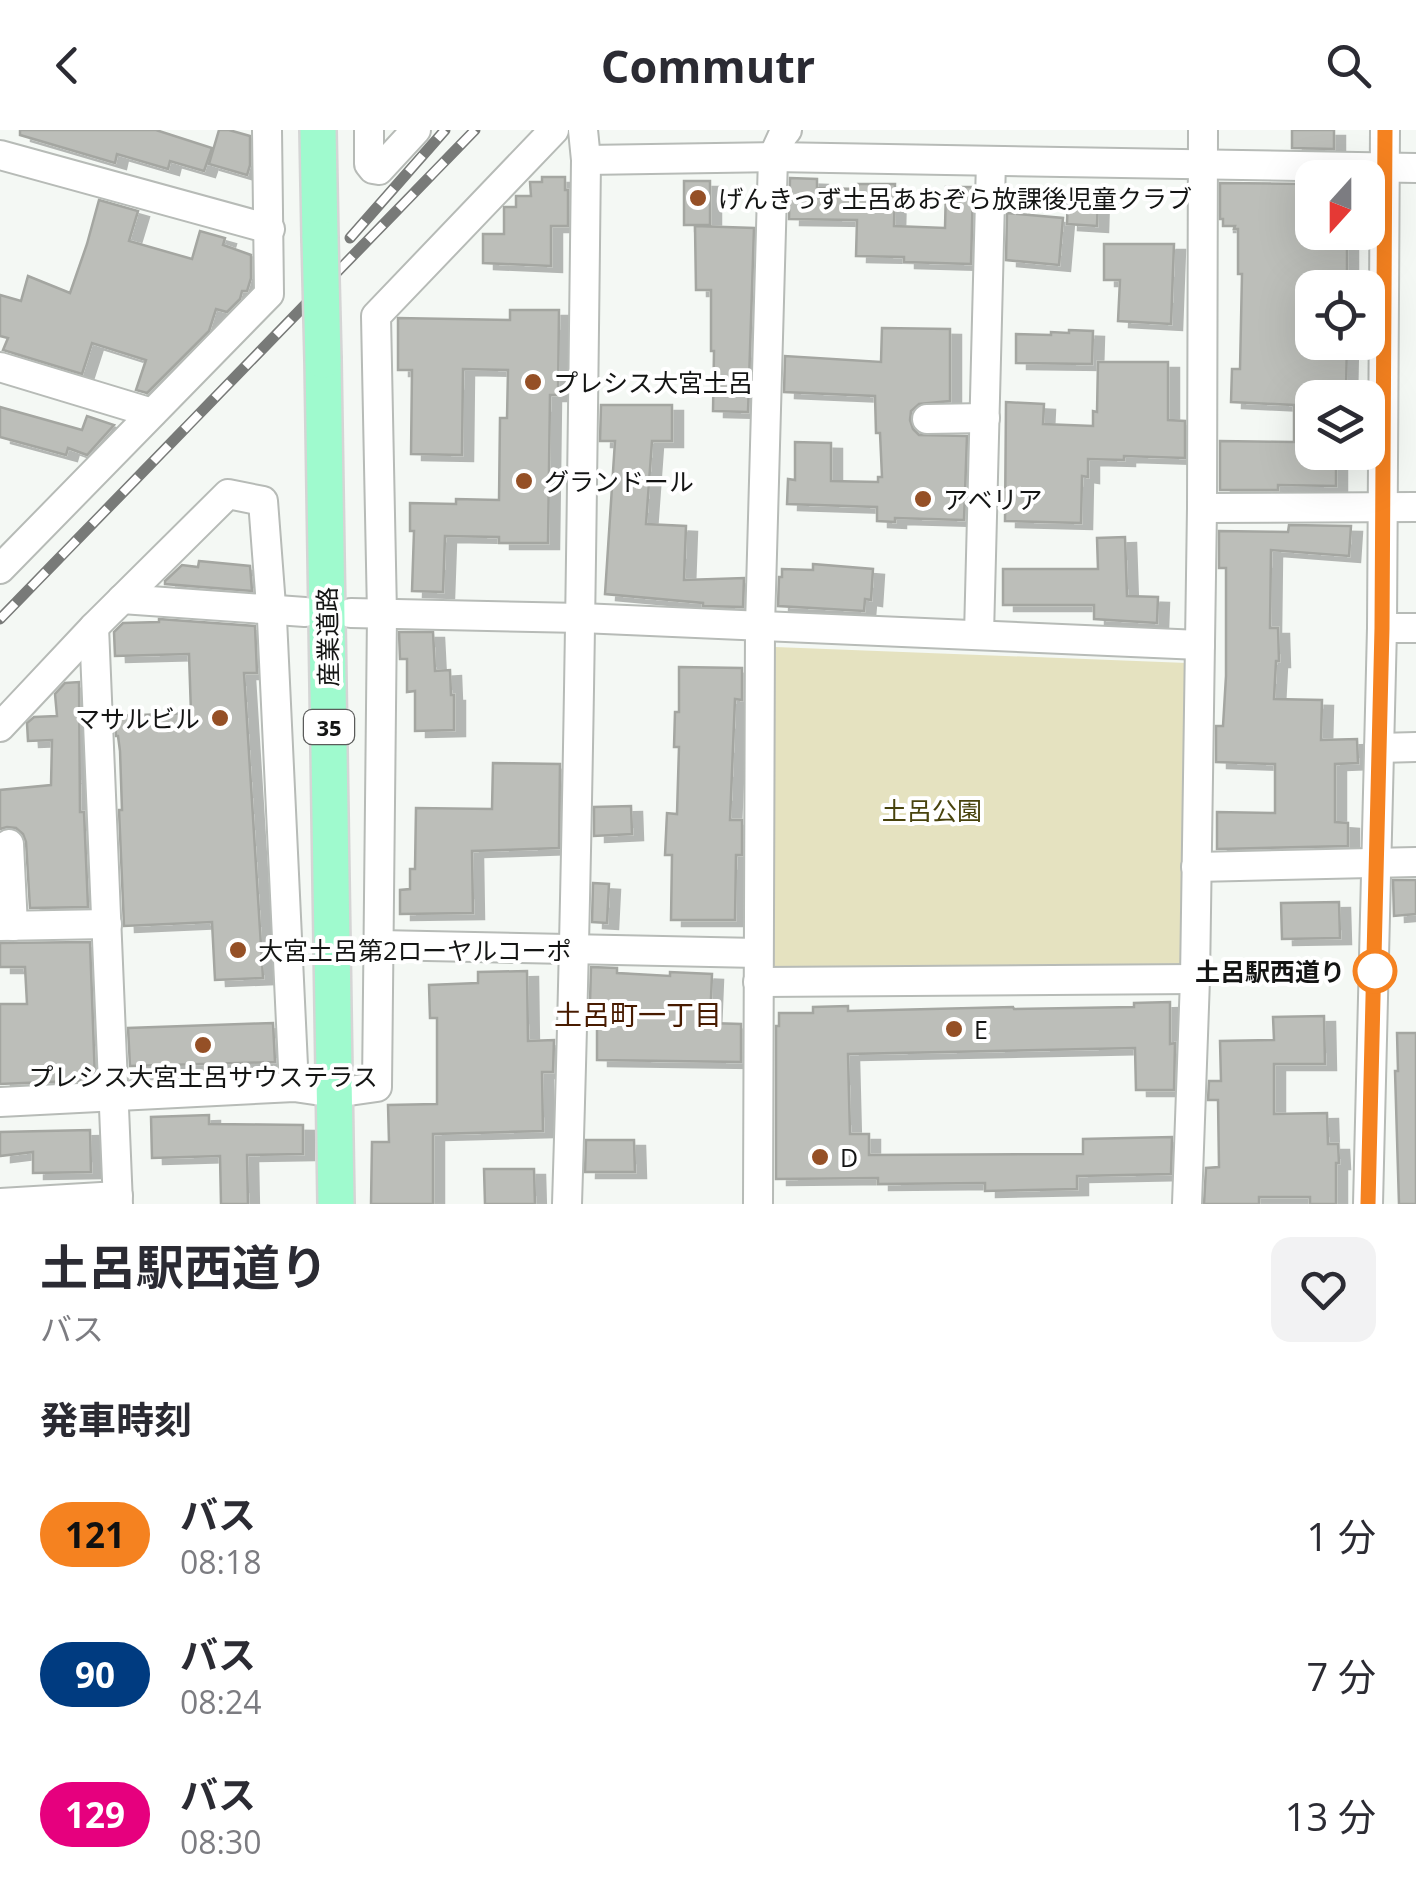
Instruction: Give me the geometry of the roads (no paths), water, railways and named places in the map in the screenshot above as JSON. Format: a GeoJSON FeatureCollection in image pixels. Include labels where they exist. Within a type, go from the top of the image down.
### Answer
{"type":"FeatureCollection","features":[{"type":"Feature","properties":{"kind":"main road","name":"産業道路"},"geometry":{"type":"LineString","coordinates":[[318,130],[336,1204]]}},
{"type":"Feature","properties":{"kind":"street"},"geometry":{"type":"LineString","coordinates":[[0,570],[270,294],[267,130]]}},
{"type":"Feature","properties":{"kind":"street"},"geometry":{"type":"LineString","coordinates":[[369,130],[369,164],[379,170],[416,130]]}},
{"type":"Feature","properties":{"kind":"street"},"geometry":{"type":"LineString","coordinates":[[0,1102],[294,1088],[335,1093],[377,1087],[382,614],[376,316],[554,130]]}},
{"type":"Feature","properties":{"kind":"street"},"geometry":{"type":"LineString","coordinates":[[567,1204],[580,618],[586,160],[583,130]]}},
{"type":"Feature","properties":{"kind":"street"},"geometry":{"type":"LineString","coordinates":[[758,1204],[760,626],[773,158],[787,130]]}},
{"type":"Feature","properties":{"kind":"street"},"geometry":{"type":"LineString","coordinates":[[1187,1204],[1195,979],[1202,508],[1202,130]]}},
{"type":"Feature","properties":{"kind":"street"},"geometry":{"type":"LineString","coordinates":[[1385,130],[1385,160]]}},
{"type":"Feature","properties":{"kind":"street"},"geometry":{"type":"LineString","coordinates":[[0,156],[270,229]]}},
{"type":"Feature","properties":{"kind":"street"},"geometry":{"type":"LineString","coordinates":[[586,160],[773,158],[1295,166]]}},
{"type":"Feature","properties":{"kind":"street"},"geometry":{"type":"LineString","coordinates":[[979,635],[991,161]]}},
{"type":"Feature","properties":{"kind":"street"},"geometry":{"type":"LineString","coordinates":[[1385,167],[1416,168]]}},
{"type":"Feature","properties":{"kind":"street"},"geometry":{"type":"LineString","coordinates":[[1368,1204],[1380,748],[1384,250]]}},
{"type":"Feature","properties":{"kind":"street"},"geometry":{"type":"LineString","coordinates":[[0,367],[152,413]]}},
{"type":"Feature","properties":{"kind":"street"},"geometry":{"type":"LineString","coordinates":[[926,419],[985,418]]}},
{"type":"Feature","properties":{"kind":"street"},"geometry":{"type":"LineString","coordinates":[[0,727],[228,494],[262,501],[294,1088]]}},
{"type":"Feature","properties":{"kind":"street"},"geometry":{"type":"LineString","coordinates":[[1202,508],[1416,507]]}},
{"type":"Feature","properties":{"kind":"street"},"geometry":{"type":"LineString","coordinates":[[122,599],[305,612]]}},
{"type":"Feature","properties":{"kind":"street"},"geometry":{"type":"LineString","coordinates":[[351,613],[580,618],[1200,645]]}},
{"type":"Feature","properties":{"kind":"street"},"geometry":{"type":"LineString","coordinates":[[0,1203],[118,1200],[94,627]]}},
{"type":"Feature","properties":{"kind":"street"},"geometry":{"type":"LineString","coordinates":[[1382,628],[1416,628]]}},
{"type":"Feature","properties":{"kind":"street"},"geometry":{"type":"LineString","coordinates":[[1380,748],[1416,747]]}},
{"type":"Feature","properties":{"kind":"street"},"geometry":{"type":"LineString","coordinates":[[9,844],[6,926],[106,924]]}},
{"type":"Feature","properties":{"kind":"street"},"geometry":{"type":"LineString","coordinates":[[1196,867],[1416,862]]}},
{"type":"Feature","properties":{"kind":"street"},"geometry":{"type":"LineString","coordinates":[[379,945],[758,953]]}},
{"type":"Feature","properties":{"kind":"street"},"geometry":{"type":"LineString","coordinates":[[758,982],[1195,979]]}},
{"type":"Feature","properties":{"kind":"railway"},"geometry":{"type":"LineString","coordinates":[[350,238],[445,130]]}},
{"type":"Feature","properties":{"kind":"railway"},"geometry":{"type":"LineString","coordinates":[[0,619],[475,130]]}},
{"type":"Feature","properties":{"kind":"place","name":"げんきっず土呂あおぞら放課後児童クラブ"},"geometry":{"type":"Point","coordinates":[698,198]}},
{"type":"Feature","properties":{"kind":"place","name":"プレシス大宮土呂"},"geometry":{"type":"Point","coordinates":[533,382]}},
{"type":"Feature","properties":{"kind":"place","name":"グランドール"},"geometry":{"type":"Point","coordinates":[524,481]}},
{"type":"Feature","properties":{"kind":"place","name":"アベリア"},"geometry":{"type":"Point","coordinates":[923,499]}},
{"type":"Feature","properties":{"kind":"place","name":"マサルビル"},"geometry":{"type":"Point","coordinates":[220,718]}},
{"type":"Feature","properties":{"kind":"place","name":"大宮土呂第2ローヤルコーポ"},"geometry":{"type":"Point","coordinates":[238,950]}},
{"type":"Feature","properties":{"kind":"place","name":"土呂駅西道り"},"geometry":{"type":"Point","coordinates":[1375,971]}},
{"type":"Feature","properties":{"kind":"place","name":"E"},"geometry":{"type":"Point","coordinates":[954,1029]}},
{"type":"Feature","properties":{"kind":"place","name":"プレシス大宮土呂サウステラス"},"geometry":{"type":"Point","coordinates":[203,1045]}},
{"type":"Feature","properties":{"kind":"place","name":"D"},"geometry":{"type":"Point","coordinates":[820,1157]}},
{"type":"Feature","properties":{"kind":"district","name":"土呂町一丁目"},"geometry":{"type":"Point","coordinates":[638,1014]}},
{"type":"Feature","properties":{"kind":"park label","name":"土呂公園"},"geometry":{"type":"Point","coordinates":[932,810]}}]}
